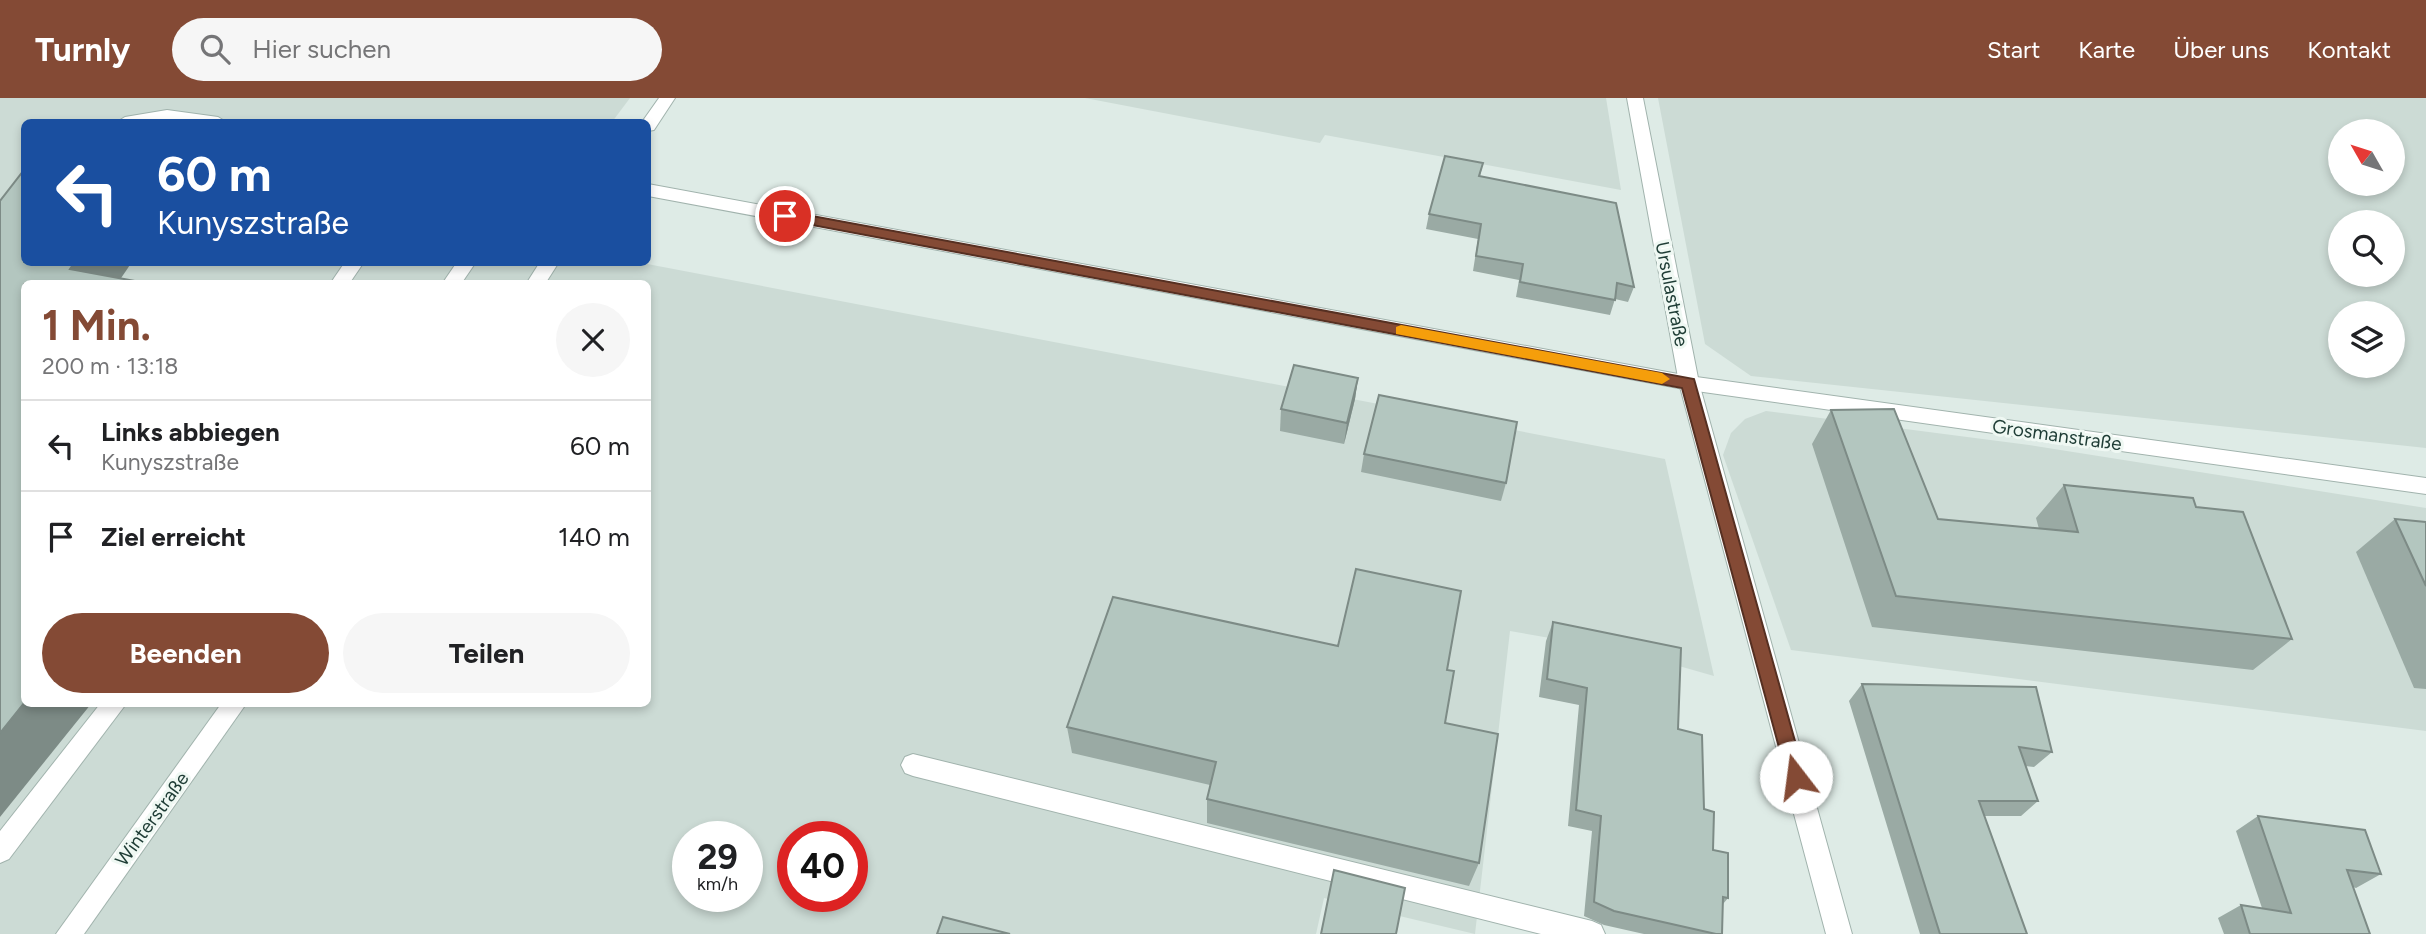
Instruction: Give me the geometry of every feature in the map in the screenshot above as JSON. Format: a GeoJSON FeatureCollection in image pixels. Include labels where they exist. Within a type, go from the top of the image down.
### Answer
{"type":"FeatureCollection","features":[{"type":"Feature","properties":{"kind":"street"},"geometry":{"type":"LineString","coordinates":[[651,122],[667,98]]}},
{"type":"Feature","properties":{"kind":"street","name":"Ursulastraße"},"geometry":{"type":"LineString","coordinates":[[1635,98],[1689,383],[1839,934]]}},
{"type":"Feature","properties":{"kind":"street"},"geometry":{"type":"LineString","coordinates":[[143,119],[167,115],[196,119]]}},
{"type":"Feature","properties":{"kind":"street","name":"Grosmanstraße"},"geometry":{"type":"LineString","coordinates":[[651,191],[1689,383],[2426,486]]}},
{"type":"Feature","properties":{"kind":"street"},"geometry":{"type":"LineString","coordinates":[[0,851],[112,707]]}},
{"type":"Feature","properties":{"kind":"street","name":"Winterstraße"},"geometry":{"type":"LineString","coordinates":[[69,934],[232,707]]}},
{"type":"Feature","properties":{"kind":"street"},"geometry":{"type":"LineString","coordinates":[[913,765],[1592,934]]}},
{"type":"Feature","properties":{"kind":"shaded area"},"geometry":{"type":"Polygon","coordinates":[[[0,98],[630,98],[614,119],[21,119],[21,266],[651,265],[1665,459],[1714,676],[1630,652],[1510,631],[1475,934],[1324,898],[1316,934],[0,934],[0,98]]]}},
{"type":"Feature","properties":{"kind":"shaded area"},"geometry":{"type":"Polygon","coordinates":[[[1085,98],[1606,98],[1621,190],[1325,135],[1320,143],[1085,98]]]}},
{"type":"Feature","properties":{"kind":"shaded area"},"geometry":{"type":"Polygon","coordinates":[[[1658,98],[2426,98],[2426,448],[1751,376],[1705,344],[1658,98]]]}},
{"type":"Feature","properties":{"kind":"shaded area"},"geometry":{"type":"Polygon","coordinates":[[[1766,411],[2029,445],[2426,508],[2426,731],[1791,650],[1723,455],[1731,433],[1745,419],[1766,411]]]}},
{"type":"Feature","properties":{"kind":"building"},"geometry":{"type":"Polygon","coordinates":[[[1445,156],[1483,163],[1479,176],[1616,203],[1634,287],[1617,283],[1615,300],[1520,282],[1523,264],[1476,256],[1481,224],[1429,214],[1445,156]]]}},
{"type":"Feature","properties":{"kind":"building"},"geometry":{"type":"Polygon","coordinates":[[[21,174],[21,266],[72,266],[70,269],[129,280],[21,280],[21,707],[0,733],[0,201],[21,174]]]}},
{"type":"Feature","properties":{"kind":"building"},"geometry":{"type":"Polygon","coordinates":[[[1294,365],[1358,378],[1347,423],[1281,409],[1294,365]]]}},
{"type":"Feature","properties":{"kind":"building"},"geometry":{"type":"Polygon","coordinates":[[[1379,395],[1517,422],[1506,483],[1364,454],[1379,395]]]}},
{"type":"Feature","properties":{"kind":"building"},"geometry":{"type":"Polygon","coordinates":[[[1894,409],[1938,519],[2078,532],[2064,485],[2193,498],[2196,507],[2243,512],[2292,639],[1896,596],[1831,410],[1894,409]]]}},
{"type":"Feature","properties":{"kind":"building"},"geometry":{"type":"Polygon","coordinates":[[[2395,519],[2426,522],[2426,586],[2395,519]]]}},
{"type":"Feature","properties":{"kind":"building"},"geometry":{"type":"Polygon","coordinates":[[[1356,569],[1461,591],[1447,670],[1454,671],[1445,723],[1498,734],[1479,863],[1207,799],[1216,762],[1067,727],[1113,597],[1338,646],[1356,569]]]}},
{"type":"Feature","properties":{"kind":"building"},"geometry":{"type":"Polygon","coordinates":[[[1553,622],[1681,648],[1678,729],[1702,735],[1704,809],[1714,812],[1713,850],[1728,853],[1728,898],[1723,897],[1722,934],[1614,911],[1594,902],[1601,816],[1576,810],[1587,688],[1547,679],[1553,622]]]}},
{"type":"Feature","properties":{"kind":"building"},"geometry":{"type":"Polygon","coordinates":[[[1862,684],[2036,687],[2052,752],[2019,747],[2038,801],[1979,801],[2027,934],[1940,934],[1862,684]]]}},
{"type":"Feature","properties":{"kind":"building"},"geometry":{"type":"Polygon","coordinates":[[[2258,816],[2365,830],[2381,874],[2347,870],[2370,934],[2250,934],[2241,905],[2291,913],[2258,816]]]}},
{"type":"Feature","properties":{"kind":"building"},"geometry":{"type":"Polygon","coordinates":[[[1334,870],[1405,888],[1396,934],[1321,934],[1334,870]]]}},
{"type":"Feature","properties":{"kind":"building"},"geometry":{"type":"Polygon","coordinates":[[[943,917],[1010,934],[937,934],[943,917]]]}},
{"type":"Feature","properties":{"kind":"slow traffic"},"geometry":{"type":"LineString","coordinates":[[1401,330],[1662,379]]}},
{"type":"Feature","properties":{"kind":"route"},"geometry":{"type":"LineString","coordinates":[[785,216],[1689,383],[1796,777]]}}]}
